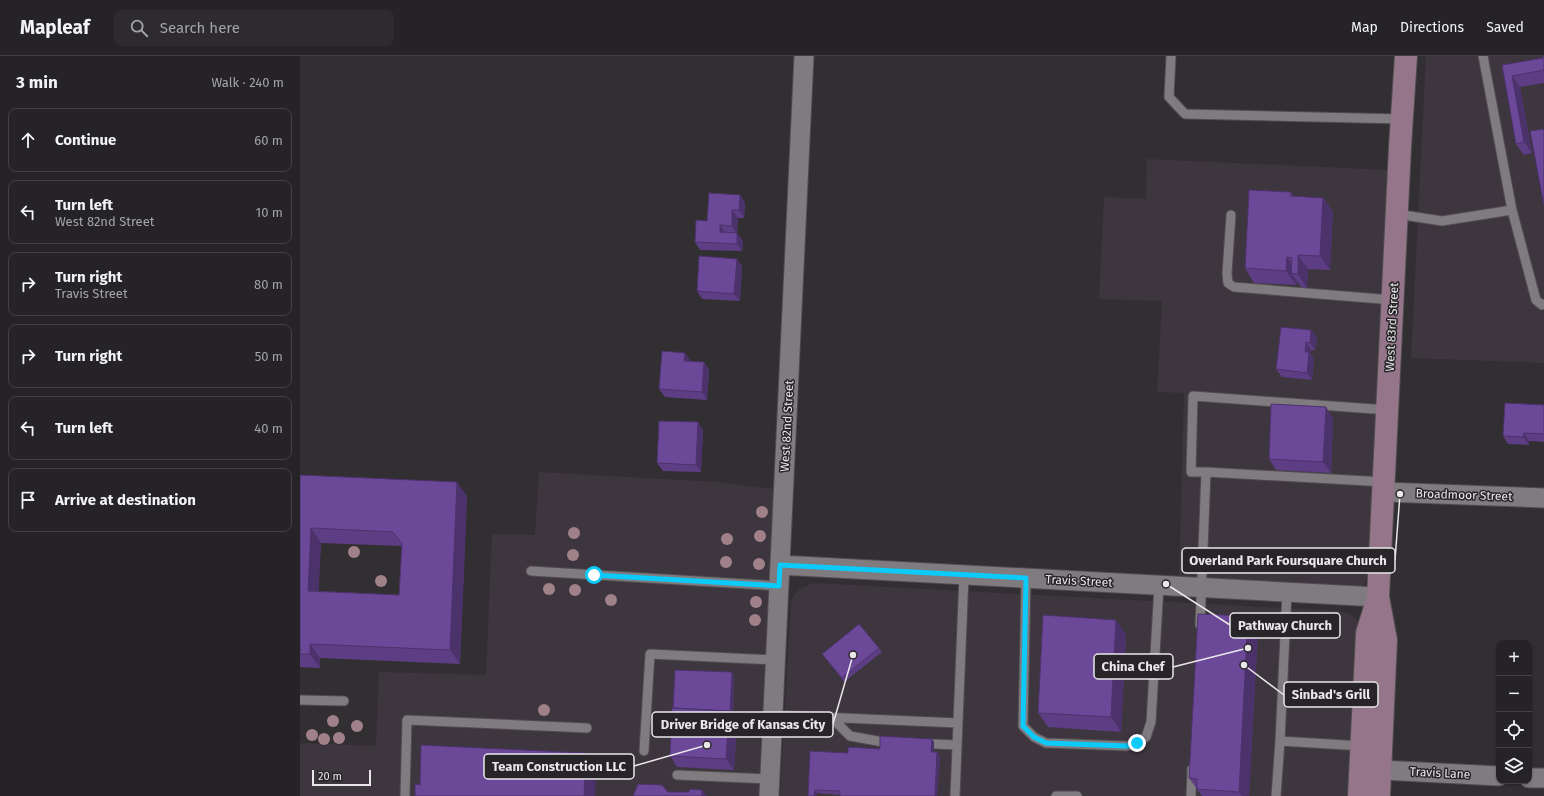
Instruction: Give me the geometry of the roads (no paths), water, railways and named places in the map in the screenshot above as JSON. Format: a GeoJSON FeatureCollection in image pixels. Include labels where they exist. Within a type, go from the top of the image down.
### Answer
{"type":"FeatureCollection","features":[{"type":"Feature","properties":{"kind":"street","name":"West 82nd Street"},"geometry":{"type":"LineString","coordinates":[[770,787],[804,56]]}},
{"type":"Feature","properties":{"kind":"street","name":"West 83rd Street"},"geometry":{"type":"LineString","coordinates":[[1379,796],[1386,640],[1378,598],[1406,56]]}},
{"type":"Feature","properties":{"kind":"street","name":"Broadmoor Street"},"geometry":{"type":"LineString","coordinates":[[1384,487],[1544,498]]}},
{"type":"Feature","properties":{"kind":"street","name":"Travis Street"},"geometry":{"type":"LineString","coordinates":[[780,565],[1378,598]]}},
{"type":"Feature","properties":{"kind":"street","name":"West 83rd Street"},"geometry":{"type":"LineString","coordinates":[[1359,796],[1366,632],[1378,598]]}},
{"type":"Feature","properties":{"kind":"street","name":"Travis Lane"},"geometry":{"type":"LineString","coordinates":[[1381,770],[1496,776]]}},
{"type":"Feature","properties":{"kind":"street"},"geometry":{"type":"LineString","coordinates":[[1532,778],[1544,778]]}},
{"type":"Feature","properties":{"kind":"lane"},"geometry":{"type":"LineString","coordinates":[[1171,56],[1169,97],[1184,114],[1402,119]]}},
{"type":"Feature","properties":{"kind":"lane"},"geometry":{"type":"LineString","coordinates":[[1483,56],[1512,210],[1536,300],[1542,305],[1544,304]]}},
{"type":"Feature","properties":{"kind":"lane"},"geometry":{"type":"LineString","coordinates":[[1397,214],[1442,221],[1512,210]]}},
{"type":"Feature","properties":{"kind":"lane"},"geometry":{"type":"LineString","coordinates":[[1231,215],[1227,273],[1228,283],[1234,288],[1393,300]]}},
{"type":"Feature","properties":{"kind":"lane"},"geometry":{"type":"LineString","coordinates":[[1384,487],[1191,472],[1193,396],[1388,410]]}},
{"type":"Feature","properties":{"kind":"lane"},"geometry":{"type":"LineString","coordinates":[[1199,634],[1206,472]]}},
{"type":"Feature","properties":{"kind":"lane"},"geometry":{"type":"LineString","coordinates":[[531,571],[779,586]]}},
{"type":"Feature","properties":{"kind":"lane"},"geometry":{"type":"LineString","coordinates":[[955,796],[964,575]]}},
{"type":"Feature","properties":{"kind":"lane"},"geometry":{"type":"LineString","coordinates":[[1026,578],[1023,726],[1034,737],[1046,743],[1127,746],[1137,743],[1146,737],[1151,722],[1159,586]]}},
{"type":"Feature","properties":{"kind":"lane"},"geometry":{"type":"LineString","coordinates":[[1276,796],[1280,741],[1286,592]]}},
{"type":"Feature","properties":{"kind":"lane"},"geometry":{"type":"LineString","coordinates":[[644,750],[650,654],[776,660]]}},
{"type":"Feature","properties":{"kind":"lane"},"geometry":{"type":"LineString","coordinates":[[300,700],[344,702]]}},
{"type":"Feature","properties":{"kind":"lane"},"geometry":{"type":"LineString","coordinates":[[774,715],[958,723]]}},
{"type":"Feature","properties":{"kind":"lane"},"geometry":{"type":"LineString","coordinates":[[832,718],[850,736],[883,742]]}},
{"type":"Feature","properties":{"kind":"lane"},"geometry":{"type":"LineString","coordinates":[[405,796],[407,720],[587,728]]}},
{"type":"Feature","properties":{"kind":"lane"},"geometry":{"type":"LineString","coordinates":[[1280,741],[1362,746]]}},
{"type":"Feature","properties":{"kind":"lane"},"geometry":{"type":"LineString","coordinates":[[934,744],[957,745]]}},
{"type":"Feature","properties":{"kind":"lane"},"geometry":{"type":"LineString","coordinates":[[1191,796],[1193,758]]}},
{"type":"Feature","properties":{"kind":"lane"},"geometry":{"type":"LineString","coordinates":[[677,775],[770,787]]}},
{"type":"Feature","properties":{"kind":"lane"},"geometry":{"type":"LineString","coordinates":[[1056,796],[1077,796]]}},
{"type":"Feature","properties":{"kind":"place","name":"Overland Park Foursquare Church"},"geometry":{"type":"Point","coordinates":[1400,494]}},
{"type":"Feature","properties":{"kind":"place","name":"Pathway Church"},"geometry":{"type":"Point","coordinates":[1166,584]}},
{"type":"Feature","properties":{"kind":"place","name":"China Chef"},"geometry":{"type":"Point","coordinates":[1248,648]}},
{"type":"Feature","properties":{"kind":"place","name":"Driver Bridge of Kansas City"},"geometry":{"type":"Point","coordinates":[853,655]}},
{"type":"Feature","properties":{"kind":"place","name":"Sinbad's Grill"},"geometry":{"type":"Point","coordinates":[1244,665]}},
{"type":"Feature","properties":{"kind":"place","name":"Team Construction LLC"},"geometry":{"type":"Point","coordinates":[707,745]}}]}
